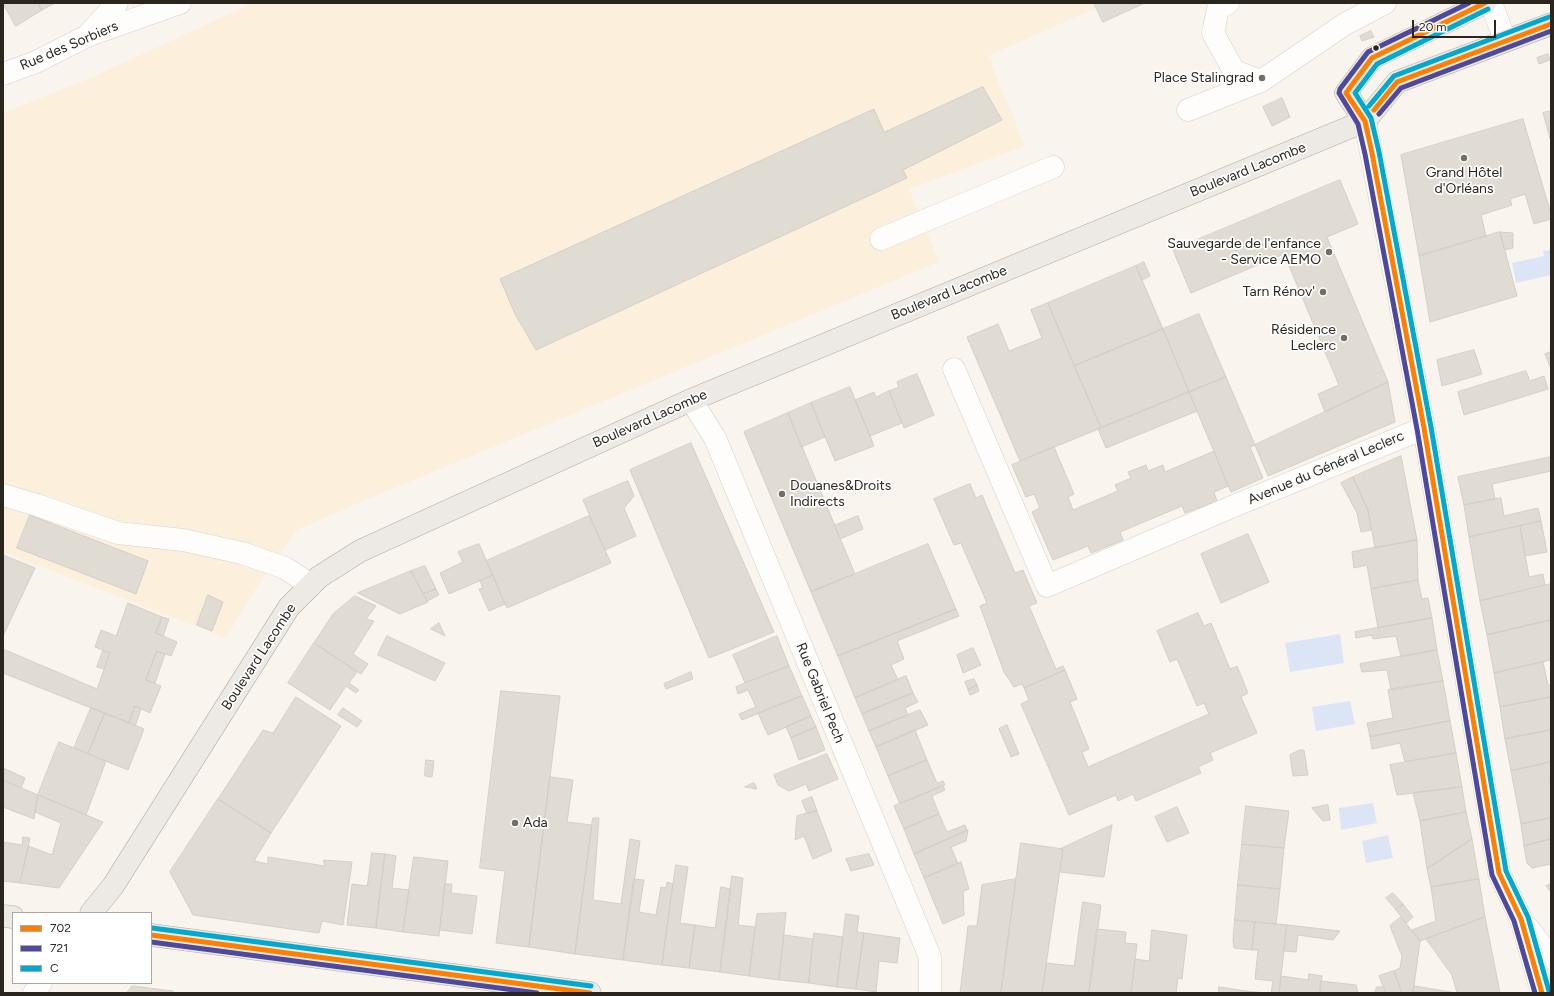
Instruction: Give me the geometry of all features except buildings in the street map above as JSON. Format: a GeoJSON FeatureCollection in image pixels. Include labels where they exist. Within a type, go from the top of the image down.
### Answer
{"type":"FeatureCollection","features":[{"type":"Feature","properties":{"kind":"main road"},"geometry":{"type":"LineString","coordinates":[[1485,3],[1372,58],[1346,93],[1365,121],[1397,82],[1505,40],[1551,24]]}},
{"type":"Feature","properties":{"kind":"main road","name":"Boulevard Lacombe"},"geometry":{"type":"LineString","coordinates":[[92,912],[113,886],[289,607],[319,577],[360,551],[691,400],[1365,121]]}},
{"type":"Feature","properties":{"kind":"main road"},"geometry":{"type":"LineString","coordinates":[[152,935],[590,993]]}},
{"type":"Feature","properties":{"kind":"street"},"geometry":{"type":"LineString","coordinates":[[87,36],[117,3]]}},
{"type":"Feature","properties":{"kind":"street","name":"Rue des Sorbiers"},"geometry":{"type":"LineString","coordinates":[[3,74],[36,62],[87,36],[180,3]]}},
{"type":"Feature","properties":{"kind":"street"},"geometry":{"type":"LineString","coordinates":[[1228,3],[1218,9],[1213,33],[1234,71],[1261,81]]}},
{"type":"Feature","properties":{"kind":"street"},"geometry":{"type":"LineString","coordinates":[[1188,110],[1261,81],[1345,24],[1385,3]]}},
{"type":"Feature","properties":{"kind":"street"},"geometry":{"type":"LineString","coordinates":[[1492,3],[1505,40]]}},
{"type":"Feature","properties":{"kind":"street"},"geometry":{"type":"LineString","coordinates":[[1365,121],[1424,428],[1499,873],[1521,919],[1542,993]]}},
{"type":"Feature","properties":{"kind":"street"},"geometry":{"type":"LineString","coordinates":[[881,239],[1053,168]]}},
{"type":"Feature","properties":{"kind":"street","name":"Avenue du Général Leclerc"},"geometry":{"type":"LineString","coordinates":[[954,369],[1048,586],[1229,508],[1424,428]]}},
{"type":"Feature","properties":{"kind":"street","name":"Rue Gabriel Pech"},"geometry":{"type":"LineString","coordinates":[[691,400],[715,438],[930,957],[930,993]]}},
{"type":"Feature","properties":{"kind":"street"},"geometry":{"type":"LineString","coordinates":[[3,495],[118,532],[183,540],[242,553],[285,568],[311,585]]}},
{"type":"Feature","properties":{"kind":"street"},"geometry":{"type":"LineString","coordinates":[[1521,919],[1551,958]]}},
{"type":"Feature","properties":{"kind":"street"},"geometry":{"type":"LineString","coordinates":[[34,993],[40,984]]}},
{"type":"Feature","properties":{"kind":"shaded area"},"geometry":{"type":"Polygon","coordinates":[[[253,3],[1145,3],[1103,22],[1096,8],[988,56],[1025,146],[909,189],[939,262],[363,501],[297,530],[258,585],[226,638],[3,552],[3,113],[86,80],[253,3]]]}},
{"type":"Feature","properties":{"kind":"water"},"geometry":{"type":"Polygon","coordinates":[[[1550,250],[1551,275],[1516,283],[1512,263],[1544,256],[1543,251],[1550,250]]]}},
{"type":"Feature","properties":{"kind":"water"},"geometry":{"type":"Polygon","coordinates":[[[1340,634],[1344,663],[1290,672],[1285,643],[1340,634]]]}},
{"type":"Feature","properties":{"kind":"water"},"geometry":{"type":"Polygon","coordinates":[[[1350,701],[1355,724],[1316,731],[1312,707],[1350,701]]]}},
{"type":"Feature","properties":{"kind":"water"},"geometry":{"type":"Polygon","coordinates":[[[1373,803],[1377,823],[1341,830],[1339,808],[1373,803]]]}},
{"type":"Feature","properties":{"kind":"water"},"geometry":{"type":"Polygon","coordinates":[[[1388,835],[1393,858],[1366,863],[1362,841],[1388,835]]]}},
{"type":"Feature","properties":{"kind":"transit line","name":"721"},"geometry":{"type":"LineString","coordinates":[[1469,3],[1368,52],[1340,89],[1339,93],[1358,124],[1365,154],[1417,429],[1492,875],[1514,921],[1535,993]]}},
{"type":"Feature","properties":{"kind":"transit line","name":"702"},"geometry":{"type":"LineString","coordinates":[[1485,3],[1372,58],[1346,93],[1365,121],[1372,153],[1424,428],[1499,873],[1521,919],[1542,993]]}},
{"type":"Feature","properties":{"kind":"transit line","name":"C"},"geometry":{"type":"LineString","coordinates":[[1488,9],[1377,64],[1355,93],[1371,118],[1379,152],[1431,427],[1506,871],[1528,917],[1549,991]]}},
{"type":"Feature","properties":{"kind":"transit line","name":"C"},"geometry":{"type":"LineString","coordinates":[[1369,106],[1394,76],[1549,17]]}},
{"type":"Feature","properties":{"kind":"transit line","name":"702"},"geometry":{"type":"LineString","coordinates":[[1374,110],[1397,82],[1551,24]]}},
{"type":"Feature","properties":{"kind":"transit line","name":"721"},"geometry":{"type":"LineString","coordinates":[[1379,114],[1401,88],[1551,31]]}},
{"type":"Feature","properties":{"kind":"transit line","name":"C"},"geometry":{"type":"LineString","coordinates":[[152,928],[591,986]]}},
{"type":"Feature","properties":{"kind":"transit line","name":"702"},"geometry":{"type":"LineString","coordinates":[[152,935],[590,993]]}},
{"type":"Feature","properties":{"kind":"transit line","name":"721"},"geometry":{"type":"LineString","coordinates":[[152,942],[537,993]]}},
{"type":"Feature","properties":{"kind":"place","name":"Place Stalingrad"},"geometry":{"type":"Point","coordinates":[1262,78]}},
{"type":"Feature","properties":{"kind":"place","name":"Grand Hôtel d'Orléans"},"geometry":{"type":"Point","coordinates":[1464,158]}},
{"type":"Feature","properties":{"kind":"place","name":"Sauvegarde de l'enfance - Service AEMO"},"geometry":{"type":"Point","coordinates":[1329,252]}},
{"type":"Feature","properties":{"kind":"place","name":"Tarn Rénov'"},"geometry":{"type":"Point","coordinates":[1323,292]}},
{"type":"Feature","properties":{"kind":"place","name":"Résidence Leclerc"},"geometry":{"type":"Point","coordinates":[1344,338]}},
{"type":"Feature","properties":{"kind":"place","name":"Douanes&Droits Indirects"},"geometry":{"type":"Point","coordinates":[782,494]}},
{"type":"Feature","properties":{"kind":"place","name":"Ada"},"geometry":{"type":"Point","coordinates":[515,823]}}]}
